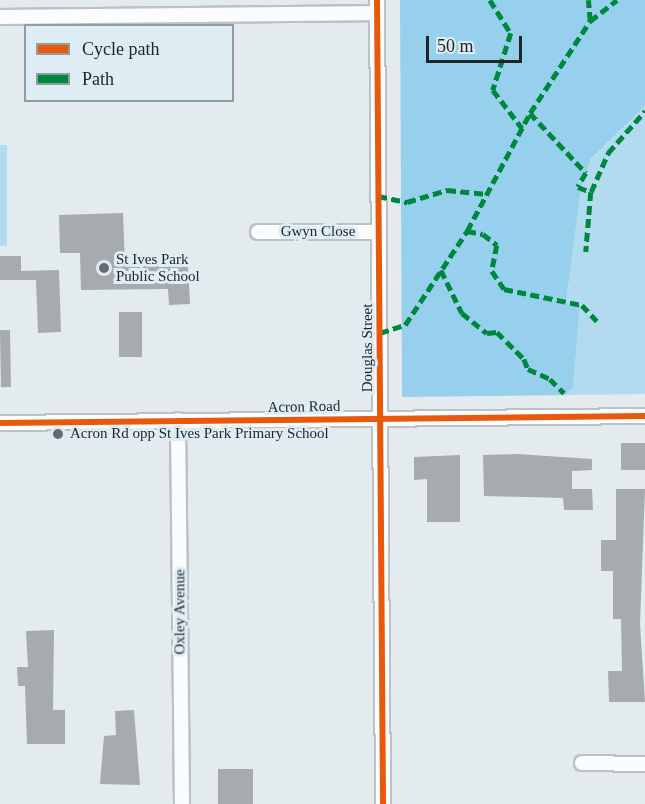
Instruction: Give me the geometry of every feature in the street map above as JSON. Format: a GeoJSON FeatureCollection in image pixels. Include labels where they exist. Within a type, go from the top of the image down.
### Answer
{"type":"FeatureCollection","features":[{"type":"Feature","properties":{"kind":"street"},"geometry":{"type":"LineString","coordinates":[[0,17],[377,7]]}},
{"type":"Feature","properties":{"kind":"street","name":"Douglas Street"},"geometry":{"type":"LineString","coordinates":[[377,7],[383,804]]}},
{"type":"Feature","properties":{"kind":"street","name":"Gwyn Close"},"geometry":{"type":"LineString","coordinates":[[258,232],[378,232]]}},
{"type":"Feature","properties":{"kind":"street","name":"Acron Road"},"geometry":{"type":"LineString","coordinates":[[0,423],[380,417],[645,416]]}},
{"type":"Feature","properties":{"kind":"street","name":"Oxley Avenue"},"geometry":{"type":"LineString","coordinates":[[178,420],[182,804]]}},
{"type":"Feature","properties":{"kind":"street"},"geometry":{"type":"LineString","coordinates":[[582,764],[645,764]]}},
{"type":"Feature","properties":{"kind":"shaded area"},"geometry":{"type":"Polygon","coordinates":[[[400,0],[645,0],[645,106],[591,159],[581,190],[566,303],[580,306],[573,388],[565,395],[402,397],[400,0]]]}},
{"type":"Feature","properties":{"kind":"shaded area"},"geometry":{"type":"Polygon","coordinates":[[[645,106],[645,394],[565,395],[573,388],[580,306],[566,304],[581,190],[591,160],[645,106]]]}},
{"type":"Feature","properties":{"kind":"shaded area"},"geometry":{"type":"Polygon","coordinates":[[[0,145],[7,145],[7,246],[0,246],[0,145]]]}},
{"type":"Feature","properties":{"kind":"building"},"geometry":{"type":"Polygon","coordinates":[[[123,213],[125,266],[188,266],[190,304],[169,305],[168,289],[81,290],[80,253],[60,253],[59,215],[123,213]]]}},
{"type":"Feature","properties":{"kind":"building"},"geometry":{"type":"Polygon","coordinates":[[[0,256],[21,256],[21,271],[59,270],[61,332],[38,333],[36,280],[0,280],[0,256]]]}},
{"type":"Feature","properties":{"kind":"building"},"geometry":{"type":"Polygon","coordinates":[[[119,312],[142,312],[142,357],[119,357],[119,312]]]}},
{"type":"Feature","properties":{"kind":"building"},"geometry":{"type":"Polygon","coordinates":[[[0,330],[10,330],[11,387],[1,387],[0,330]]]}},
{"type":"Feature","properties":{"kind":"building"},"geometry":{"type":"Polygon","coordinates":[[[621,443],[645,443],[645,470],[621,470],[621,443]]]}},
{"type":"Feature","properties":{"kind":"building"},"geometry":{"type":"Polygon","coordinates":[[[517,454],[592,459],[592,470],[572,471],[572,489],[592,489],[593,510],[564,510],[563,498],[484,496],[483,455],[517,454]]]}},
{"type":"Feature","properties":{"kind":"building"},"geometry":{"type":"Polygon","coordinates":[[[460,455],[460,522],[427,522],[427,479],[414,480],[414,457],[460,455]]]}},
{"type":"Feature","properties":{"kind":"building"},"geometry":{"type":"Polygon","coordinates":[[[616,489],[645,489],[640,624],[645,702],[609,702],[608,671],[622,671],[621,619],[613,619],[613,571],[601,571],[601,540],[616,540],[616,489]]]}},
{"type":"Feature","properties":{"kind":"building"},"geometry":{"type":"Polygon","coordinates":[[[54,630],[53,710],[65,710],[65,744],[27,744],[25,686],[18,686],[17,667],[28,667],[26,631],[54,630]]]}},
{"type":"Feature","properties":{"kind":"building"},"geometry":{"type":"Polygon","coordinates":[[[134,710],[140,785],[100,784],[104,736],[116,735],[115,711],[134,710]]]}},
{"type":"Feature","properties":{"kind":"building"},"geometry":{"type":"Polygon","coordinates":[[[218,769],[253,769],[253,804],[218,804],[218,769]]]}},
{"type":"Feature","properties":{"kind":"marked path"},"geometry":{"type":"LineString","coordinates":[[490,0],[511,33],[493,90],[522,128]]}},
{"type":"Feature","properties":{"kind":"marked path"},"geometry":{"type":"LineString","coordinates":[[380,333],[405,325],[467,231],[530,113],[590,21],[588,0]]}},
{"type":"Feature","properties":{"kind":"marked path"},"geometry":{"type":"LineString","coordinates":[[590,21],[617,0]]}},
{"type":"Feature","properties":{"kind":"marked path"},"geometry":{"type":"LineString","coordinates":[[591,192],[608,153],[645,111]]}},
{"type":"Feature","properties":{"kind":"marked path"},"geometry":{"type":"LineString","coordinates":[[530,113],[586,173],[578,187],[591,192],[586,252]]}},
{"type":"Feature","properties":{"kind":"marked path"},"geometry":{"type":"LineString","coordinates":[[378,196],[407,202],[447,190],[487,194]]}},
{"type":"Feature","properties":{"kind":"marked path"},"geometry":{"type":"LineString","coordinates":[[467,231],[483,234],[497,245],[492,271],[504,289],[582,305],[597,321]]}},
{"type":"Feature","properties":{"kind":"marked path"},"geometry":{"type":"LineString","coordinates":[[441,270],[462,313],[487,333],[497,332],[524,359],[528,369],[550,379],[564,393]]}},
{"type":"Feature","properties":{"kind":"cycle path"},"geometry":{"type":"LineString","coordinates":[[377,0],[383,804]]}},
{"type":"Feature","properties":{"kind":"cycle path"},"geometry":{"type":"LineString","coordinates":[[0,423],[645,416]]}},
{"type":"Feature","properties":{"kind":"place","name":"St Ives Park Public School"},"geometry":{"type":"Point","coordinates":[104,268]}},
{"type":"Feature","properties":{"kind":"place","name":"Acron Rd opp St Ives Park Primary School"},"geometry":{"type":"Point","coordinates":[58,434]}}]}
